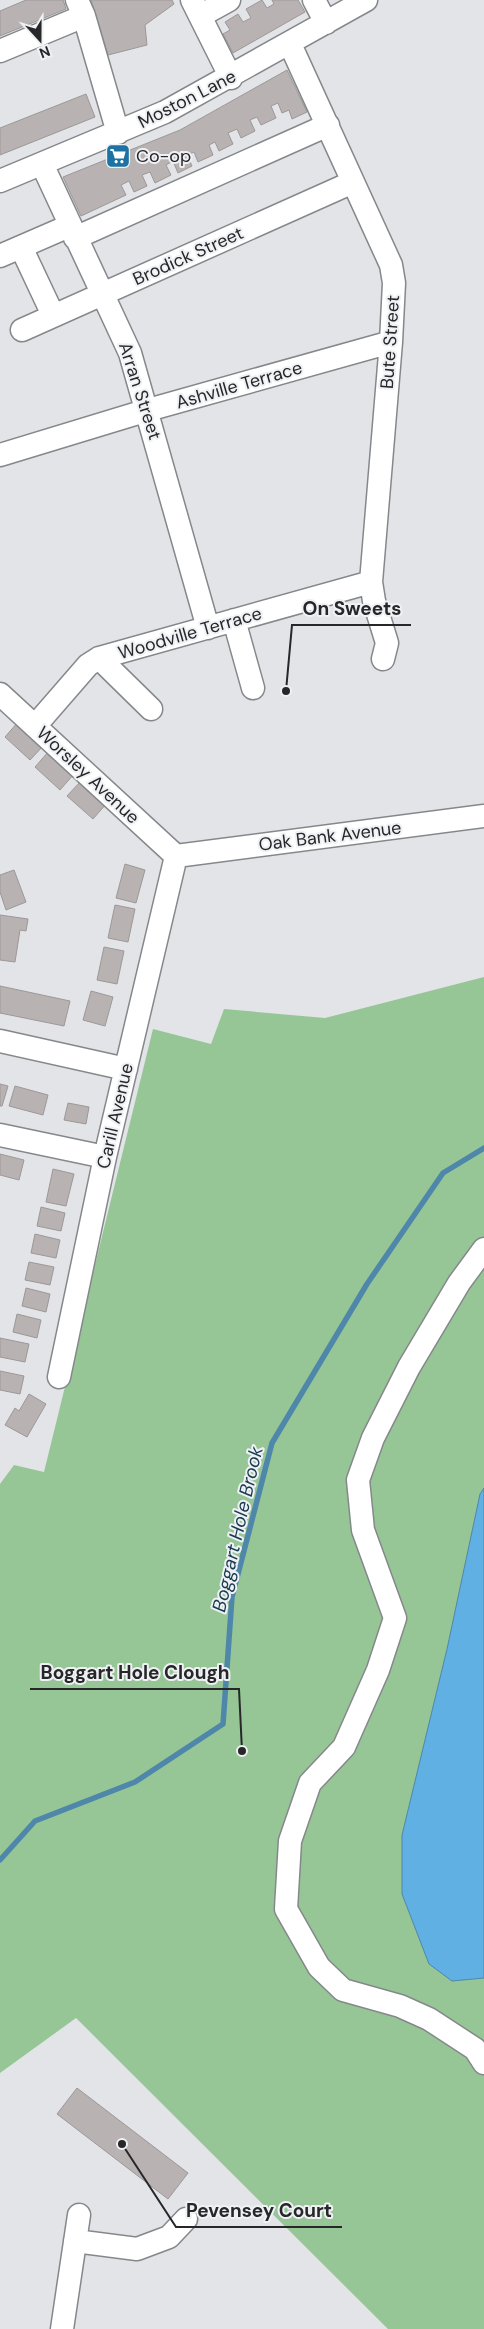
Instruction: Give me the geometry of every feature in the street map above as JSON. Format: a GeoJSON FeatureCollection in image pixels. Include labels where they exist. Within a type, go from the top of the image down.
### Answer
{"type":"FeatureCollection","features":[{"type":"Feature","properties":{"kind":"street"},"geometry":{"type":"LineString","coordinates":[[228,0],[196,8],[231,78]]}},
{"type":"Feature","properties":{"kind":"street"},"geometry":{"type":"LineString","coordinates":[[314,0],[326,23]]}},
{"type":"Feature","properties":{"kind":"street","name":"Moston Lane"},"geometry":{"type":"LineString","coordinates":[[0,181],[166,112],[231,78],[366,0]]}},
{"type":"Feature","properties":{"kind":"street"},"geometry":{"type":"LineString","coordinates":[[0,51],[80,8],[118,133]]}},
{"type":"Feature","properties":{"kind":"street","name":"Bute Street"},"geometry":{"type":"LineString","coordinates":[[290,44],[391,265],[394,283],[391,342],[371,582],[374,601],[386,643],[383,659]]}},
{"type":"Feature","properties":{"kind":"street"},"geometry":{"type":"LineString","coordinates":[[0,256],[21,247],[72,232],[328,124]]}},
{"type":"Feature","properties":{"kind":"street","name":"Arran Street"},"geometry":{"type":"LineString","coordinates":[[42,164],[72,232],[130,353],[148,410],[208,628]]}},
{"type":"Feature","properties":{"kind":"street","name":"Brodick Street"},"geometry":{"type":"LineString","coordinates":[[22,330],[353,182]]}},
{"type":"Feature","properties":{"kind":"street"},"geometry":{"type":"LineString","coordinates":[[21,247],[54,315]]}},
{"type":"Feature","properties":{"kind":"street","name":"Ashville Terrace"},"geometry":{"type":"LineString","coordinates":[[0,455],[148,410],[391,342]]}},
{"type":"Feature","properties":{"kind":"street","name":"Woodville Terrace"},"geometry":{"type":"LineString","coordinates":[[35,726],[88,665],[99,658],[371,582]]}},
{"type":"Feature","properties":{"kind":"street"},"geometry":{"type":"LineString","coordinates":[[234,620],[253,688]]}},
{"type":"Feature","properties":{"kind":"street"},"geometry":{"type":"LineString","coordinates":[[99,658],[151,709]]}},
{"type":"Feature","properties":{"kind":"street","name":"Worsley Avenue"},"geometry":{"type":"LineString","coordinates":[[3,702],[35,726],[176,856]]}},
{"type":"Feature","properties":{"kind":"street","name":"Oak Bank Avenue"},"geometry":{"type":"LineString","coordinates":[[176,856],[484,816]]}},
{"type":"Feature","properties":{"kind":"street","name":"Carill Avenue"},"geometry":{"type":"LineString","coordinates":[[59,1377],[105,1157],[176,856]]}},
{"type":"Feature","properties":{"kind":"street"},"geometry":{"type":"LineString","coordinates":[[0,1041],[126,1069]]}},
{"type":"Feature","properties":{"kind":"street"},"geometry":{"type":"LineString","coordinates":[[0,1135],[105,1157]]}},
{"type":"Feature","properties":{"kind":"street"},"geometry":{"type":"LineString","coordinates":[[484,1249],[459,1282],[409,1367],[373,1438],[358,1480],[363,1530],[395,1618],[378,1670],[344,1747],[310,1783],[290,1841],[286,1909],[319,1967],[343,1990],[400,2006],[429,2019],[475,2049],[484,2062]]}},
{"type":"Feature","properties":{"kind":"street"},"geometry":{"type":"LineString","coordinates":[[62,2329],[79,2215]]}},
{"type":"Feature","properties":{"kind":"street"},"geometry":{"type":"LineString","coordinates":[[75,2241],[137,2249],[169,2237],[186,2219]]}},
{"type":"Feature","properties":{"kind":"green space"},"geometry":{"type":"Polygon","coordinates":[[[484,977],[484,2329],[388,2329],[76,2018],[0,2073],[0,1484],[14,1465],[44,1472],[153,1029],[211,1044],[224,1009],[325,1018],[484,977]]]}},
{"type":"Feature","properties":{"kind":"water"},"geometry":{"type":"Polygon","coordinates":[[[484,1488],[484,1978],[452,1981],[429,1964],[402,1894],[402,1835],[447,1649],[480,1494],[484,1488]]]}},
{"type":"Feature","properties":{"kind":"building"},"geometry":{"type":"Polygon","coordinates":[[[26,0],[63,0],[66,9],[0,36],[0,11],[26,0]]]}},
{"type":"Feature","properties":{"kind":"building"},"geometry":{"type":"Polygon","coordinates":[[[91,0],[172,0],[174,4],[145,25],[147,45],[108,55],[91,0]]]}},
{"type":"Feature","properties":{"kind":"building"},"geometry":{"type":"Polygon","coordinates":[[[262,0],[267,8],[274,4],[272,0],[298,0],[305,12],[233,53],[223,34],[230,30],[225,22],[238,14],[243,22],[251,18],[246,9],[262,0]]]}},
{"type":"Feature","properties":{"kind":"building"},"geometry":{"type":"Polygon","coordinates":[[[287,70],[307,112],[292,119],[289,110],[282,113],[278,103],[271,106],[276,118],[261,125],[257,117],[250,120],[255,131],[241,138],[237,129],[228,133],[233,144],[219,151],[215,142],[209,145],[213,155],[198,162],[194,152],[187,155],[192,166],[178,173],[173,161],[166,165],[171,175],[155,183],[150,172],[142,175],[147,186],[134,192],[129,181],[121,185],[126,195],[81,216],[63,177],[180,130],[287,70]]]}},
{"type":"Feature","properties":{"kind":"building"},"geometry":{"type":"Polygon","coordinates":[[[86,94],[95,117],[0,155],[0,128],[86,94]]]}},
{"type":"Feature","properties":{"kind":"building"},"geometry":{"type":"Polygon","coordinates":[[[18,722],[44,745],[30,760],[5,737],[18,722]]]}},
{"type":"Feature","properties":{"kind":"building"},"geometry":{"type":"Polygon","coordinates":[[[49,751],[74,774],[60,790],[35,767],[49,751]]]}},
{"type":"Feature","properties":{"kind":"building"},"geometry":{"type":"Polygon","coordinates":[[[81,781],[107,803],[93,819],[67,796],[81,781]]]}},
{"type":"Feature","properties":{"kind":"building"},"geometry":{"type":"Polygon","coordinates":[[[125,864],[145,870],[136,903],[116,898],[125,864]]]}},
{"type":"Feature","properties":{"kind":"building"},"geometry":{"type":"Polygon","coordinates":[[[14,870],[26,902],[6,910],[0,892],[0,875],[14,870]]]}},
{"type":"Feature","properties":{"kind":"building"},"geometry":{"type":"Polygon","coordinates":[[[115,905],[135,909],[128,942],[108,938],[115,905]]]}},
{"type":"Feature","properties":{"kind":"building"},"geometry":{"type":"Polygon","coordinates":[[[0,915],[28,919],[26,931],[20,930],[15,962],[0,960],[0,915]]]}},
{"type":"Feature","properties":{"kind":"building"},"geometry":{"type":"Polygon","coordinates":[[[104,947],[124,951],[117,984],[97,980],[104,947]]]}},
{"type":"Feature","properties":{"kind":"building"},"geometry":{"type":"Polygon","coordinates":[[[0,986],[70,1001],[64,1026],[0,1013],[0,986]]]}},
{"type":"Feature","properties":{"kind":"building"},"geometry":{"type":"Polygon","coordinates":[[[91,991],[113,997],[105,1026],[83,1020],[91,991]]]}},
{"type":"Feature","properties":{"kind":"building"},"geometry":{"type":"Polygon","coordinates":[[[0,1084],[8,1086],[2,1106],[0,1106],[0,1084]]]}},
{"type":"Feature","properties":{"kind":"building"},"geometry":{"type":"Polygon","coordinates":[[[15,1086],[48,1095],[43,1115],[9,1106],[15,1086]]]}},
{"type":"Feature","properties":{"kind":"building"},"geometry":{"type":"Polygon","coordinates":[[[68,1103],[89,1107],[86,1124],[64,1120],[68,1103]]]}},
{"type":"Feature","properties":{"kind":"building"},"geometry":{"type":"Polygon","coordinates":[[[0,1154],[24,1160],[19,1180],[0,1175],[0,1154]]]}},
{"type":"Feature","properties":{"kind":"building"},"geometry":{"type":"Polygon","coordinates":[[[53,1169],[74,1174],[66,1206],[46,1202],[53,1169]]]}},
{"type":"Feature","properties":{"kind":"building"},"geometry":{"type":"Polygon","coordinates":[[[41,1207],[65,1213],[61,1231],[37,1226],[41,1207]]]}},
{"type":"Feature","properties":{"kind":"building"},"geometry":{"type":"Polygon","coordinates":[[[35,1234],[60,1240],[56,1258],[31,1253],[35,1234]]]}},
{"type":"Feature","properties":{"kind":"building"},"geometry":{"type":"Polygon","coordinates":[[[29,1262],[54,1267],[50,1285],[25,1280],[29,1262]]]}},
{"type":"Feature","properties":{"kind":"building"},"geometry":{"type":"Polygon","coordinates":[[[26,1288],[50,1294],[46,1312],[22,1306],[26,1288]]]}},
{"type":"Feature","properties":{"kind":"building"},"geometry":{"type":"Polygon","coordinates":[[[17,1314],[41,1320],[37,1338],[13,1332],[17,1314]]]}},
{"type":"Feature","properties":{"kind":"building"},"geometry":{"type":"Polygon","coordinates":[[[0,1338],[29,1344],[25,1362],[0,1357],[0,1338]]]}},
{"type":"Feature","properties":{"kind":"building"},"geometry":{"type":"Polygon","coordinates":[[[0,1371],[24,1376],[20,1394],[0,1390],[0,1371]]]}},
{"type":"Feature","properties":{"kind":"building"},"geometry":{"type":"Polygon","coordinates":[[[29,1394],[46,1404],[27,1437],[5,1425],[15,1408],[19,1411],[29,1394]]]}},
{"type":"Feature","properties":{"kind":"building"},"geometry":{"type":"Polygon","coordinates":[[[77,2088],[188,2173],[168,2199],[57,2114],[77,2088]]]}},
{"type":"Feature","properties":{"kind":"waterway","name":"Boggart Hole Brook"},"geometry":{"type":"LineString","coordinates":[[0,1860],[35,1821],[135,1782],[223,1724],[232,1597],[272,1443],[367,1284],[443,1173],[484,1148]]}},
{"type":"Feature","properties":{"kind":"place","name":"Co-op"},"geometry":{"type":"Point","coordinates":[118,156]}},
{"type":"Feature","properties":{"kind":"place","name":"On Sweets"},"geometry":{"type":"Point","coordinates":[286,691]}},
{"type":"Feature","properties":{"kind":"place","name":"Boggart Hole Clough"},"geometry":{"type":"Point","coordinates":[242,1751]}},
{"type":"Feature","properties":{"kind":"place","name":"Pevensey Court"},"geometry":{"type":"Point","coordinates":[122,2144]}}]}
